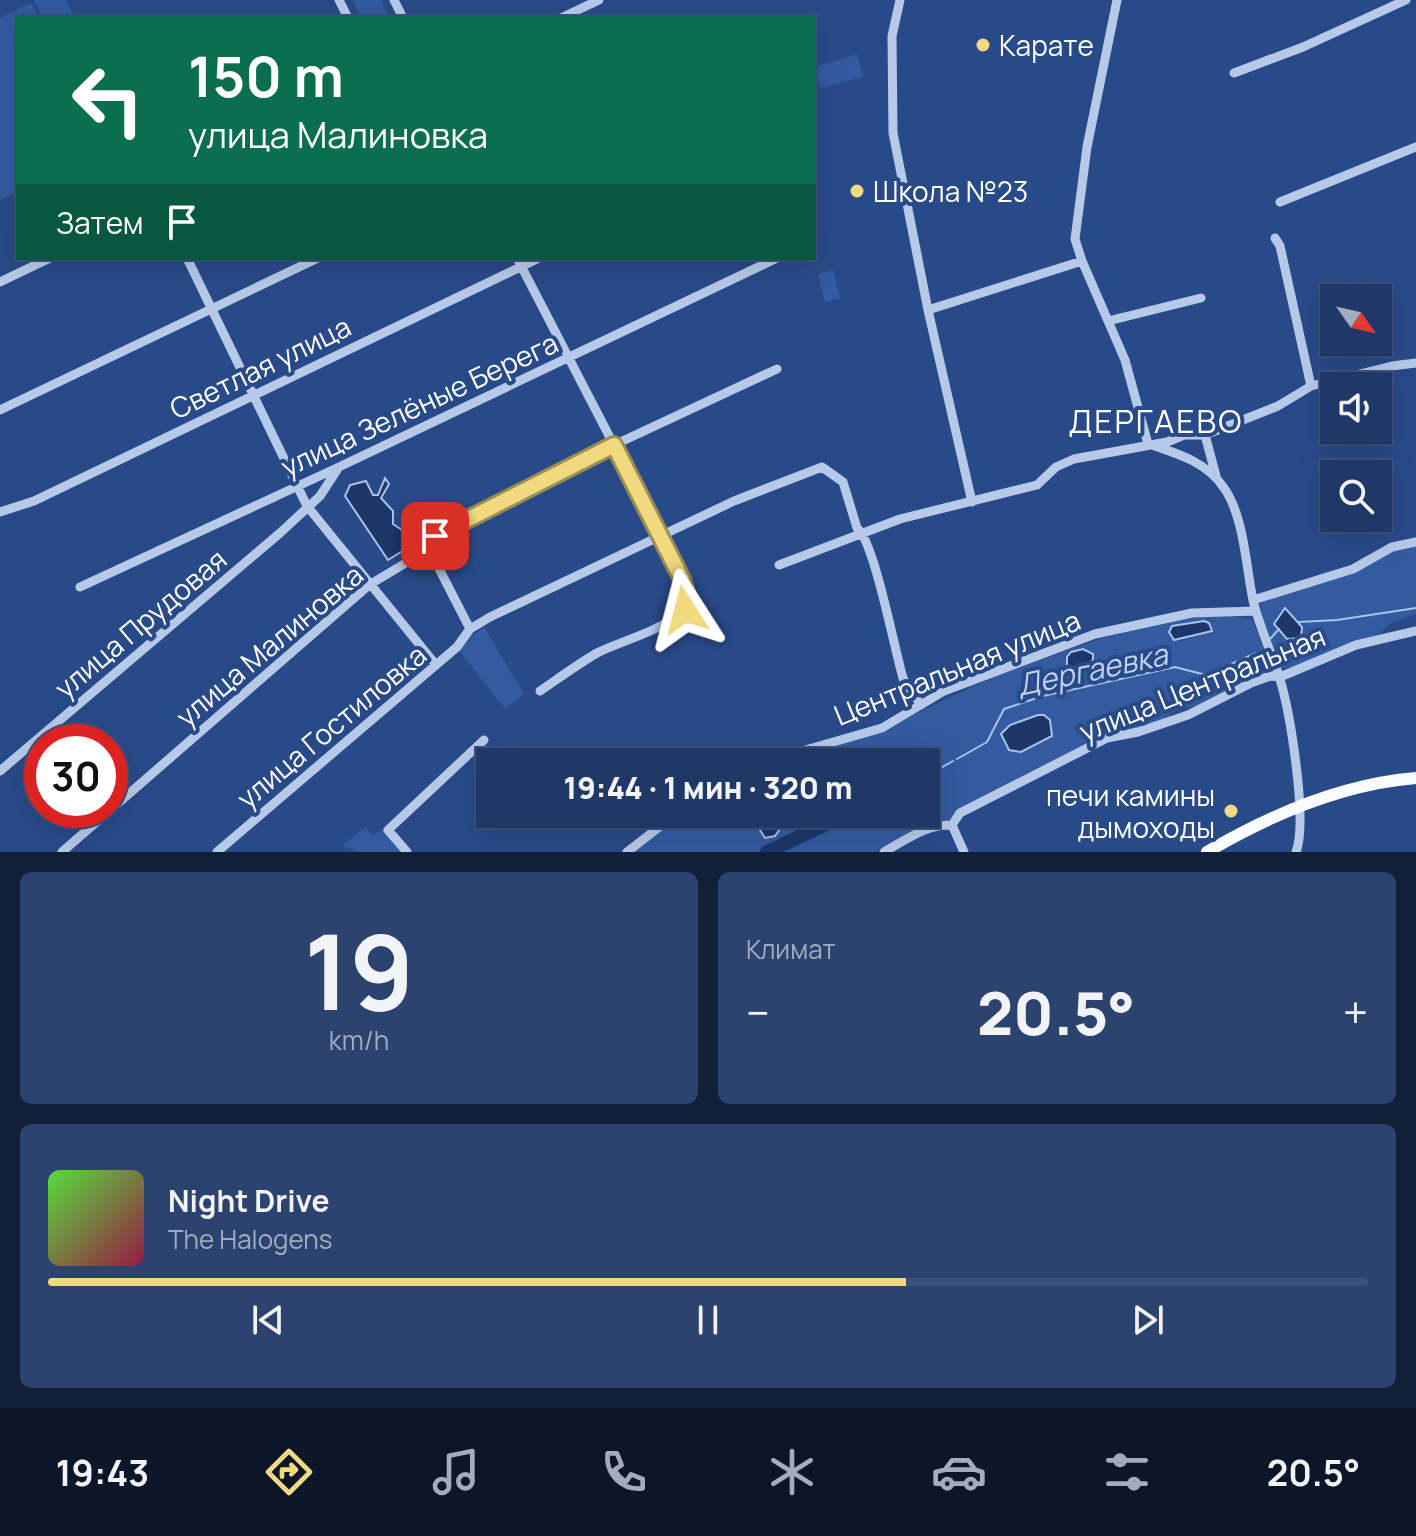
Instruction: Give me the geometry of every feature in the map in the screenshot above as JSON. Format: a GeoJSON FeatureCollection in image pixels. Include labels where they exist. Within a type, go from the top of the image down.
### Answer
{"type":"FeatureCollection","features":[{"type":"Feature","properties":{"kind":"main road"},"geometry":{"type":"LineString","coordinates":[[1207,852],[1247,829],[1300,806],[1355,790],[1416,778]]}},
{"type":"Feature","properties":{"kind":"street"},"geometry":{"type":"LineString","coordinates":[[565,16],[599,0]]}},
{"type":"Feature","properties":{"kind":"street"},"geometry":{"type":"LineString","coordinates":[[900,0],[892,36],[893,133],[928,310],[972,502]]}},
{"type":"Feature","properties":{"kind":"street"},"geometry":{"type":"LineString","coordinates":[[1117,0],[1079,194],[1075,239],[1125,360],[1148,444]]}},
{"type":"Feature","properties":{"kind":"street"},"geometry":{"type":"LineString","coordinates":[[1234,73],[1303,47],[1406,0]]}},
{"type":"Feature","properties":{"kind":"street"},"geometry":{"type":"LineString","coordinates":[[1280,202],[1416,147]]}},
{"type":"Feature","properties":{"kind":"street"},"geometry":{"type":"LineString","coordinates":[[1275,238],[1280,246],[1311,386]]}},
{"type":"Feature","properties":{"kind":"street"},"geometry":{"type":"LineString","coordinates":[[0,282],[46,260]]}},
{"type":"Feature","properties":{"kind":"street"},"geometry":{"type":"LineString","coordinates":[[188,260],[307,506],[436,665]]}},
{"type":"Feature","properties":{"kind":"street"},"geometry":{"type":"LineString","coordinates":[[0,410],[314,260]]}},
{"type":"Feature","properties":{"kind":"street","name":"улица Зелёные Берега"},"geometry":{"type":"LineString","coordinates":[[80,587],[773,260]]}},
{"type":"Feature","properties":{"kind":"street"},"geometry":{"type":"LineString","coordinates":[[928,310],[1082,261]]}},
{"type":"Feature","properties":{"kind":"street"},"geometry":{"type":"LineString","coordinates":[[520,262],[661,536],[689,602],[685,610],[625,644],[599,652],[540,691]]}},
{"type":"Feature","properties":{"kind":"street","name":"Светлая улица"},"geometry":{"type":"LineString","coordinates":[[0,512],[34,501],[520,262]]}},
{"type":"Feature","properties":{"kind":"street"},"geometry":{"type":"LineString","coordinates":[[1108,321],[1201,298]]}},
{"type":"Feature","properties":{"kind":"street"},"geometry":{"type":"LineString","coordinates":[[779,565],[900,519],[1037,485],[1056,467],[1074,459],[1167,442],[1184,435],[1205,435],[1278,406],[1311,386],[1416,363]]}},
{"type":"Feature","properties":{"kind":"street","name":"улица Малиновка"},"geometry":{"type":"LineString","coordinates":[[62,852],[369,585],[429,549],[435,536],[614,445],[777,369]]}},
{"type":"Feature","properties":{"kind":"street"},"geometry":{"type":"LineString","coordinates":[[1205,435],[1216,476],[1236,513],[1254,606],[1280,677],[1300,806],[1300,841],[1296,852]]}},
{"type":"Feature","properties":{"kind":"street"},"geometry":{"type":"LineString","coordinates":[[1148,444],[1177,452],[1216,476]]}},
{"type":"Feature","properties":{"kind":"street","name":"улица Прудовая"},"geometry":{"type":"LineString","coordinates":[[0,771],[280,533],[320,496],[339,467]]}},
{"type":"Feature","properties":{"kind":"street","name":"улица Гостиловка"},"geometry":{"type":"LineString","coordinates":[[217,852],[457,647],[470,629],[490,617],[734,501],[822,467],[843,482],[857,528],[863,532]]}},
{"type":"Feature","properties":{"kind":"street"},"geometry":{"type":"LineString","coordinates":[[863,532],[887,610],[904,681],[921,705]]}},
{"type":"Feature","properties":{"kind":"street","name":"Центральная улица"},"geometry":{"type":"LineString","coordinates":[[812,748],[882,728],[944,691],[1095,634],[1192,613],[1254,606],[1353,569],[1392,547],[1416,542]]}},
{"type":"Feature","properties":{"kind":"street"},"geometry":{"type":"LineString","coordinates":[[429,549],[470,629]]}},
{"type":"Feature","properties":{"kind":"street","name":"улица Центральная"},"geometry":{"type":"LineString","coordinates":[[884,852],[921,830],[937,824],[952,825],[960,813],[1107,738],[1138,732],[1188,715],[1251,683],[1270,676],[1280,677],[1356,645],[1416,631]]}},
{"type":"Feature","properties":{"kind":"street"},"geometry":{"type":"LineString","coordinates":[[407,852],[388,830],[484,740]]}},
{"type":"Feature","properties":{"kind":"street"},"geometry":{"type":"LineString","coordinates":[[952,825],[964,852]]}},
{"type":"Feature","properties":{"kind":"street"},"geometry":{"type":"LineString","coordinates":[[627,852],[658,828]]}},
{"type":"Feature","properties":{"kind":"shaded area"},"geometry":{"type":"Polygon","coordinates":[[[34,0],[66,0],[74,16],[42,16],[34,0]]]}},
{"type":"Feature","properties":{"kind":"shaded area"},"geometry":{"type":"Polygon","coordinates":[[[353,0],[381,0],[389,16],[361,16],[353,0]]]}},
{"type":"Feature","properties":{"kind":"shaded area"},"geometry":{"type":"Polygon","coordinates":[[[31,3],[38,16],[16,16],[16,193],[0,200],[0,18],[31,3]]]}},
{"type":"Feature","properties":{"kind":"shaded area"},"geometry":{"type":"Polygon","coordinates":[[[857,54],[863,76],[821,89],[816,67],[857,54]]]}},
{"type":"Feature","properties":{"kind":"shaded area"},"geometry":{"type":"Polygon","coordinates":[[[833,270],[840,298],[825,302],[818,274],[833,270]]]}},
{"type":"Feature","properties":{"kind":"shaded area"},"geometry":{"type":"Polygon","coordinates":[[[385,478],[389,484],[381,498],[393,511],[393,524],[402,530],[411,523],[417,530],[411,536],[412,545],[388,560],[345,496],[350,485],[366,481],[373,495],[378,495],[385,478]]]}},
{"type":"Feature","properties":{"kind":"shaded area"},"geometry":{"type":"Polygon","coordinates":[[[1416,546],[1416,614],[1389,624],[1375,638],[1283,668],[1264,623],[1260,604],[1267,598],[1393,550],[1416,546]]]}},
{"type":"Feature","properties":{"kind":"shaded area"},"geometry":{"type":"Polygon","coordinates":[[[1285,608],[1302,627],[1301,638],[1287,639],[1274,624],[1285,608]]]}},
{"type":"Feature","properties":{"kind":"shaded area"},"geometry":{"type":"Polygon","coordinates":[[[1218,614],[1253,620],[1272,671],[1210,701],[1170,713],[1169,717],[1034,771],[989,792],[946,822],[940,822],[940,748],[823,748],[890,729],[989,679],[1099,639],[1153,624],[1218,614]],[[1204,621],[1172,626],[1169,632],[1180,641],[1200,635],[1204,621]],[[1038,715],[1010,725],[1001,734],[1004,745],[1021,752],[1052,736],[1050,720],[1038,715]]]}},
{"type":"Feature","properties":{"kind":"shaded area"},"geometry":{"type":"Polygon","coordinates":[[[1209,623],[1212,631],[1174,640],[1169,632],[1172,626],[1209,623]]]}},
{"type":"Feature","properties":{"kind":"shaded area"},"geometry":{"type":"Polygon","coordinates":[[[484,627],[524,694],[505,709],[459,650],[484,627]]]}},
{"type":"Feature","properties":{"kind":"shaded area"},"geometry":{"type":"Polygon","coordinates":[[[1083,649],[1093,654],[1093,660],[1082,670],[1072,673],[1067,667],[1067,657],[1071,652],[1083,649]]]}},
{"type":"Feature","properties":{"kind":"shaded area"},"geometry":{"type":"Polygon","coordinates":[[[1038,715],[1050,720],[1052,736],[1021,752],[1009,750],[1001,734],[1010,725],[1038,715]]]}},
{"type":"Feature","properties":{"kind":"shaded area"},"geometry":{"type":"Polygon","coordinates":[[[366,827],[372,836],[383,830],[404,852],[359,852],[342,846],[366,827]]]}},
{"type":"Feature","properties":{"kind":"shaded area"},"geometry":{"type":"Polygon","coordinates":[[[664,828],[919,828],[873,852],[632,852],[664,828]]]}},
{"type":"Feature","properties":{"kind":"shaded area"},"geometry":{"type":"Polygon","coordinates":[[[759,828],[781,828],[775,836],[765,838],[759,828]]]}},
{"type":"Feature","properties":{"kind":"waterway"},"geometry":{"type":"LineString","coordinates":[[1299,622],[1337,620],[1416,608]]}},
{"type":"Feature","properties":{"kind":"waterway","name":"Дергаевка"},"geometry":{"type":"LineString","coordinates":[[1270,639],[1279,629]]}},
{"type":"Feature","properties":{"kind":"waterway","name":"Дергаевка"},"geometry":{"type":"LineString","coordinates":[[957,759],[987,742],[1004,709],[1043,696],[1175,667],[1206,675],[1256,653]]}},
{"type":"Feature","properties":{"kind":"waterway","name":"Дергаевка"},"geometry":{"type":"LineString","coordinates":[[940,768],[953,761]]}},
{"type":"Feature","properties":{"kind":"waterway"},"geometry":{"type":"LineString","coordinates":[[767,852],[818,828]]}},
{"type":"Feature","properties":{"kind":"place","name":"Карате"},"geometry":{"type":"Point","coordinates":[983,45]}},
{"type":"Feature","properties":{"kind":"place","name":"Школа №23"},"geometry":{"type":"Point","coordinates":[857,191]}},
{"type":"Feature","properties":{"kind":"place","name":"печи камины дымоходы"},"geometry":{"type":"Point","coordinates":[1231,811]}},
{"type":"Feature","properties":{"kind":"district","name":"ДЕРГАЕВО"},"geometry":{"type":"Point","coordinates":[1156,421]}},
{"type":"Feature","properties":{"kind":"route"},"geometry":{"type":"LineString","coordinates":[[435,536],[614,445],[682,579],[689,602],[685,610]]}}]}
